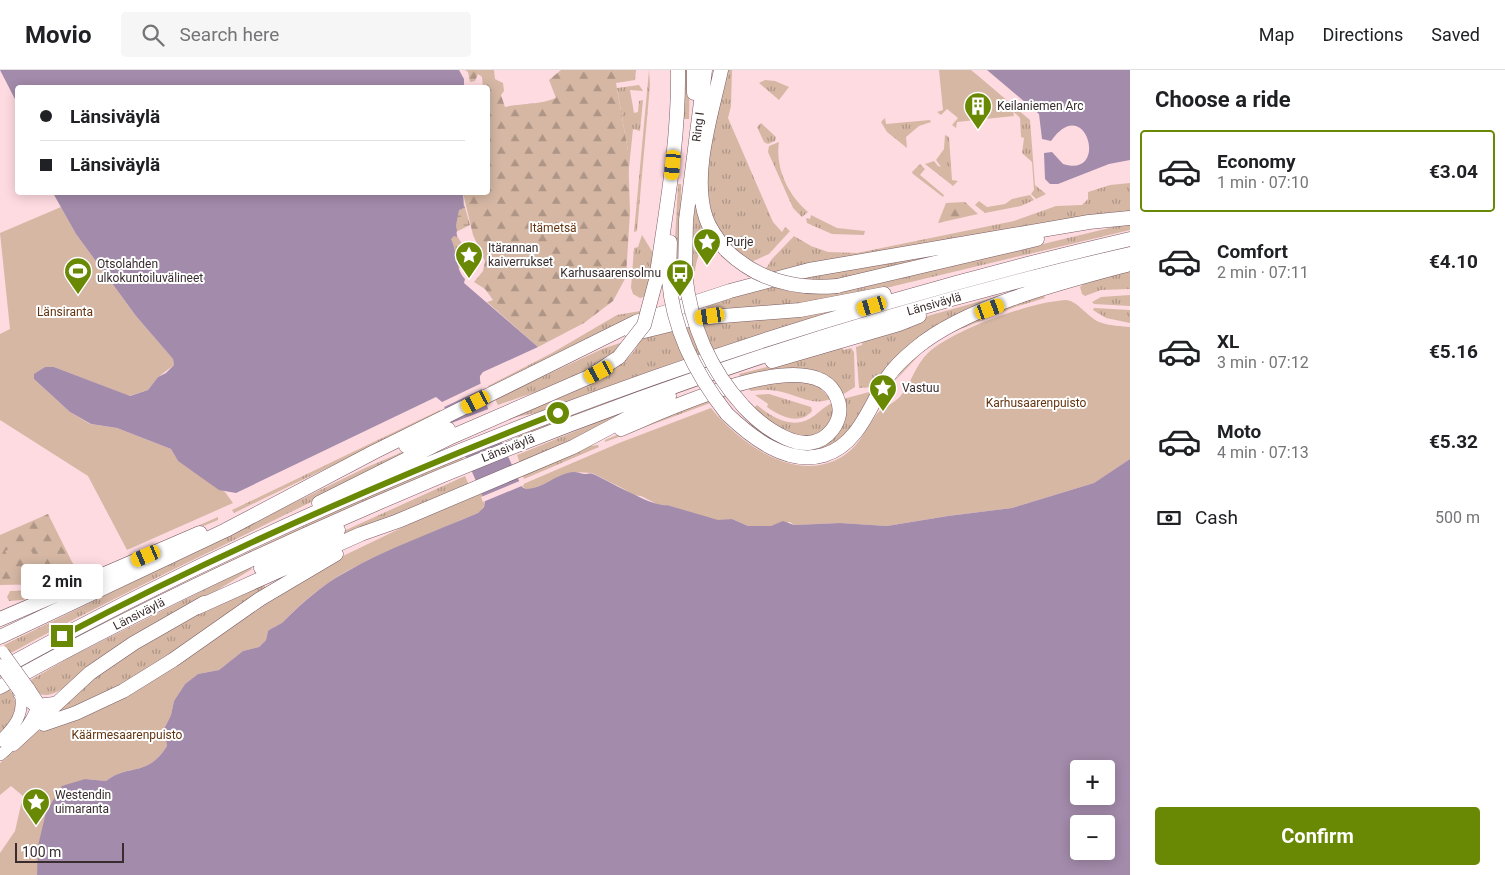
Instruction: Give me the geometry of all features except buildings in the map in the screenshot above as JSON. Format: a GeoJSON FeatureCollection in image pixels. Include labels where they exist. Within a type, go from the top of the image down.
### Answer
{"type":"FeatureCollection","features":[{"type":"Feature","properties":{"kind":"highway","name":"Ring I"},"geometry":{"type":"LineString","coordinates":[[663,280],[670,232],[668,212],[678,108],[678,70]]}},
{"type":"Feature","properties":{"kind":"highway"},"geometry":{"type":"LineString","coordinates":[[694,70],[694,98],[700,110]]}},
{"type":"Feature","properties":{"kind":"highway","name":"Ring I"},"geometry":{"type":"LineString","coordinates":[[573,446],[586,444],[735,386],[783,374],[808,375],[819,378],[833,390],[839,402],[839,415],[832,429],[826,436],[818,440],[801,442],[768,429],[744,407],[718,375],[702,345],[690,310],[685,274],[686,220],[705,70]]}},
{"type":"Feature","properties":{"kind":"highway"},"geometry":{"type":"LineString","coordinates":[[714,70],[701,185],[702,203],[710,227],[726,250],[750,269],[782,283],[809,288],[837,286],[1130,218]]}},
{"type":"Feature","properties":{"kind":"highway"},"geometry":{"type":"LineString","coordinates":[[709,126],[721,70]]}},
{"type":"Feature","properties":{"kind":"highway"},"geometry":{"type":"LineString","coordinates":[[515,383],[636,322],[754,284],[865,260],[1089,222],[1130,218]]}},
{"type":"Feature","properties":{"kind":"highway","name":"Länsiväylä"},"geometry":{"type":"LineString","coordinates":[[0,669],[91,620],[238,547],[504,434],[732,351],[964,280],[1130,239]]}},
{"type":"Feature","properties":{"kind":"highway","name":"Länsiväylä"},"geometry":{"type":"LineString","coordinates":[[0,688],[99,634],[227,570],[509,447],[609,409],[756,358],[964,296],[1130,254]]}},
{"type":"Feature","properties":{"kind":"highway"},"geometry":{"type":"LineString","coordinates":[[663,280],[686,349],[704,382],[727,414],[754,437],[774,449],[812,457],[827,454],[841,447],[856,431],[888,377],[920,345],[962,320],[1034,293],[1130,264]]}},
{"type":"Feature","properties":{"kind":"highway"},"geometry":{"type":"LineString","coordinates":[[0,637],[140,572],[349,467],[448,428],[500,412],[589,377],[619,357],[644,324],[663,280]]}},
{"type":"Feature","properties":{"kind":"highway"},"geometry":{"type":"LineString","coordinates":[[238,547],[448,428],[492,394],[606,344],[675,322],[710,316],[823,307],[936,282],[964,280]]}},
{"type":"Feature","properties":{"kind":"highway"},"geometry":{"type":"LineString","coordinates":[[198,607],[361,534],[398,521],[573,446],[690,386],[751,366],[797,355],[899,324],[964,296]]}},
{"type":"Feature","properties":{"kind":"highway"},"geometry":{"type":"LineString","coordinates":[[6,743],[84,677],[108,660],[268,564],[466,465]]}},
{"type":"Feature","properties":{"kind":"highway"},"geometry":{"type":"LineString","coordinates":[[0,619],[222,523],[264,509]]}},
{"type":"Feature","properties":{"kind":"highway"},"geometry":{"type":"LineString","coordinates":[[44,724],[76,713],[123,691],[173,660],[268,594],[327,559],[398,521]]}},
{"type":"Feature","properties":{"kind":"highway"},"geometry":{"type":"LineString","coordinates":[[24,690],[37,706],[54,704]]}},
{"type":"Feature","properties":{"kind":"main road"},"geometry":{"type":"LineString","coordinates":[[0,755],[20,717],[24,690],[2,650]]}},
{"type":"Feature","properties":{"kind":"main road"},"geometry":{"type":"LineString","coordinates":[[0,665],[24,690]]}},
{"type":"Feature","properties":{"kind":"main road"},"geometry":{"type":"LineString","coordinates":[[6,743],[37,706]]}},
{"type":"Feature","properties":{"kind":"green space","name":"Itämetsä"},"geometry":{"type":"Polygon","coordinates":[[[465,70],[494,70],[495,79],[503,83],[504,91],[501,95],[505,107],[543,102],[556,98],[549,80],[561,70],[636,70],[635,80],[616,83],[628,151],[630,212],[626,277],[613,301],[584,323],[538,347],[487,302],[493,300],[485,289],[474,282],[483,271],[485,261],[473,235],[463,195],[490,195],[490,85],[483,85],[482,77],[478,74],[475,81],[470,82],[468,72],[465,70]]]}},
{"type":"Feature","properties":{"kind":"green space"},"geometry":{"type":"Polygon","coordinates":[[[649,70],[650,85],[637,231],[634,232],[649,70]]]}},
{"type":"Feature","properties":{"kind":"green space"},"geometry":{"type":"Polygon","coordinates":[[[685,70],[690,70],[689,119],[684,119],[685,70]]]}},
{"type":"Feature","properties":{"kind":"green space"},"geometry":{"type":"Polygon","coordinates":[[[725,70],[732,70],[731,106],[728,118],[773,222],[782,232],[785,227],[790,231],[769,254],[751,262],[731,246],[721,234],[713,217],[709,197],[709,154],[716,109],[725,70]]]}},
{"type":"Feature","properties":{"kind":"green space"},"geometry":{"type":"Polygon","coordinates":[[[939,70],[971,70],[1012,105],[1014,116],[957,122],[956,128],[952,125],[958,118],[947,109],[941,115],[937,112],[943,110],[939,70]]]}},
{"type":"Feature","properties":{"kind":"green space"},"geometry":{"type":"Polygon","coordinates":[[[971,70],[1030,120],[1035,185],[1046,194],[1036,199],[1031,194],[1034,190],[1032,162],[1022,153],[1024,138],[1021,137],[1020,118],[971,70]]]}},
{"type":"Feature","properties":{"kind":"green space"},"geometry":{"type":"Polygon","coordinates":[[[765,80],[775,81],[789,87],[779,100],[759,83],[765,80]]]}},
{"type":"Feature","properties":{"kind":"green space"},"geometry":{"type":"Polygon","coordinates":[[[639,85],[643,91],[630,90],[634,113],[638,112],[639,101],[643,100],[640,131],[633,129],[628,177],[628,151],[617,88],[639,85]]]}},
{"type":"Feature","properties":{"kind":"green space"},"geometry":{"type":"Polygon","coordinates":[[[885,118],[886,124],[930,120],[931,122],[919,126],[906,137],[907,148],[887,132],[881,122],[885,118]]]}},
{"type":"Feature","properties":{"kind":"green space"},"geometry":{"type":"Polygon","coordinates":[[[761,123],[776,137],[775,141],[768,144],[764,142],[757,127],[761,123]]]}},
{"type":"Feature","properties":{"kind":"green space"},"geometry":{"type":"Polygon","coordinates":[[[945,135],[949,137],[952,180],[958,181],[953,186],[925,164],[934,161],[941,167],[936,160],[944,149],[945,135]]]}},
{"type":"Feature","properties":{"kind":"green space"},"geometry":{"type":"Polygon","coordinates":[[[779,142],[779,162],[784,180],[794,198],[808,212],[802,217],[793,208],[768,152],[769,146],[779,142]]]}},
{"type":"Feature","properties":{"kind":"green space"},"geometry":{"type":"Polygon","coordinates":[[[920,164],[925,169],[920,175],[944,195],[943,197],[913,174],[912,172],[920,164]]]}},
{"type":"Feature","properties":{"kind":"green space"},"geometry":{"type":"Polygon","coordinates":[[[1130,183],[1130,211],[746,277],[767,267],[794,236],[811,246],[828,252],[857,253],[1014,221],[1056,206],[1082,205],[1088,199],[1088,192],[1110,185],[1130,183]]]}},
{"type":"Feature","properties":{"kind":"green space"},"geometry":{"type":"Polygon","coordinates":[[[678,184],[681,184],[680,276],[673,278],[678,184]]]}},
{"type":"Feature","properties":{"kind":"green space"},"geometry":{"type":"Polygon","coordinates":[[[1030,195],[1034,200],[1021,206],[985,213],[975,205],[979,201],[987,207],[1005,204],[1012,199],[1030,195]]]}},
{"type":"Feature","properties":{"kind":"green space"},"geometry":{"type":"Polygon","coordinates":[[[694,197],[715,246],[706,244],[701,249],[695,271],[692,272],[694,197]]]}},
{"type":"Feature","properties":{"kind":"green space"},"geometry":{"type":"Polygon","coordinates":[[[965,202],[978,214],[938,223],[946,203],[965,202]]]}},
{"type":"Feature","properties":{"kind":"green space"},"geometry":{"type":"Polygon","coordinates":[[[464,204],[470,225],[456,232],[467,254],[464,267],[458,268],[461,277],[430,239],[450,212],[464,208],[464,204]]]}},
{"type":"Feature","properties":{"kind":"green space","name":"Länsiranta"},"geometry":{"type":"Polygon","coordinates":[[[61,207],[76,234],[136,316],[173,359],[174,365],[158,377],[148,390],[129,396],[54,367],[45,367],[35,374],[34,379],[70,412],[90,424],[117,428],[171,449],[178,461],[225,492],[233,503],[127,550],[88,476],[0,420],[0,334],[10,329],[0,233],[61,207]]]}},
{"type":"Feature","properties":{"kind":"green space"},"geometry":{"type":"Polygon","coordinates":[[[811,215],[837,228],[865,231],[864,235],[832,234],[807,223],[806,218],[810,219],[811,215]]]}},
{"type":"Feature","properties":{"kind":"green space"},"geometry":{"type":"Polygon","coordinates":[[[1130,223],[1130,230],[827,302],[708,312],[705,303],[766,284],[783,290],[808,294],[827,294],[856,289],[1130,223]]]}},
{"type":"Feature","properties":{"kind":"green space"},"geometry":{"type":"Polygon","coordinates":[[[642,235],[653,253],[647,296],[640,298],[633,294],[631,288],[634,248],[638,247],[642,235]]]}},
{"type":"Feature","properties":{"kind":"green space"},"geometry":{"type":"Polygon","coordinates":[[[1007,239],[838,280],[795,280],[837,268],[1007,239]]]}},
{"type":"Feature","properties":{"kind":"green space"},"geometry":{"type":"Polygon","coordinates":[[[1130,244],[1130,248],[686,375],[519,437],[517,436],[685,373],[910,301],[1130,244]]]}},
{"type":"Feature","properties":{"kind":"green space"},"geometry":{"type":"Polygon","coordinates":[[[1130,270],[1130,289],[1101,290],[1085,296],[1082,294],[1080,287],[1083,284],[1130,270]]]}},
{"type":"Feature","properties":{"kind":"green space"},"geometry":{"type":"Polygon","coordinates":[[[1003,295],[972,310],[875,387],[859,388],[856,347],[862,345],[863,341],[931,315],[1003,295]]]}},
{"type":"Feature","properties":{"kind":"green space"},"geometry":{"type":"Polygon","coordinates":[[[1044,295],[1045,298],[1015,307],[946,335],[923,351],[893,383],[920,351],[948,332],[979,317],[1044,295]]]}},
{"type":"Feature","properties":{"kind":"green space"},"geometry":{"type":"Polygon","coordinates":[[[1130,295],[1130,306],[1094,304],[1092,302],[1101,297],[1130,295]]]}},
{"type":"Feature","properties":{"kind":"green space","name":"Karhusaarenpuisto"},"geometry":{"type":"Polygon","coordinates":[[[1066,300],[1075,303],[1097,321],[1109,325],[1130,327],[1130,459],[1094,483],[1012,508],[887,526],[840,523],[794,525],[790,522],[771,526],[748,526],[732,519],[718,521],[667,505],[661,506],[641,496],[632,495],[592,473],[574,472],[532,489],[526,489],[521,485],[619,443],[711,408],[738,435],[755,448],[772,457],[791,464],[810,466],[828,463],[846,454],[855,446],[876,415],[902,394],[924,357],[940,344],[974,326],[1014,311],[1066,300]]]}},
{"type":"Feature","properties":{"kind":"green space"},"geometry":{"type":"Polygon","coordinates":[[[842,308],[676,362],[539,412],[508,419],[582,388],[602,377],[632,353],[639,341],[598,365],[558,384],[498,405],[495,399],[602,349],[665,328],[842,308]]]}},
{"type":"Feature","properties":{"kind":"green space"},"geometry":{"type":"Polygon","coordinates":[[[1094,308],[1130,310],[1130,323],[1106,318],[1093,310],[1094,308]]]}},
{"type":"Feature","properties":{"kind":"green space"},"geometry":{"type":"Polygon","coordinates":[[[646,310],[489,389],[488,386],[552,353],[617,315],[646,310]]]}},
{"type":"Feature","properties":{"kind":"green space"},"geometry":{"type":"Polygon","coordinates":[[[842,348],[844,350],[851,348],[854,352],[855,387],[842,395],[834,384],[824,376],[811,373],[782,372],[741,378],[739,374],[842,348]]]}},
{"type":"Feature","properties":{"kind":"green space"},"geometry":{"type":"Polygon","coordinates":[[[777,380],[815,383],[831,399],[812,401],[778,391],[751,391],[748,389],[605,442],[605,440],[669,415],[733,393],[777,380]]]}},
{"type":"Feature","properties":{"kind":"green space"},"geometry":{"type":"Polygon","coordinates":[[[873,391],[848,432],[827,448],[814,451],[798,451],[780,446],[747,425],[750,422],[822,445],[843,399],[873,391]]]}},
{"type":"Feature","properties":{"kind":"green space"},"geometry":{"type":"Polygon","coordinates":[[[769,394],[811,407],[812,411],[807,416],[795,419],[778,414],[767,407],[768,404],[755,395],[769,394]]]}},
{"type":"Feature","properties":{"kind":"green space"},"geometry":{"type":"Polygon","coordinates":[[[647,402],[610,423],[520,463],[517,455],[647,402]]]}},
{"type":"Feature","properties":{"kind":"green space"},"geometry":{"type":"Polygon","coordinates":[[[832,403],[831,417],[827,426],[816,435],[807,437],[787,432],[753,409],[757,405],[768,414],[781,420],[795,423],[809,419],[832,403]]]}},
{"type":"Feature","properties":{"kind":"green space"},"geometry":{"type":"Polygon","coordinates":[[[440,410],[441,413],[234,513],[232,510],[440,410]]]}},
{"type":"Feature","properties":{"kind":"green space"},"geometry":{"type":"Polygon","coordinates":[[[430,440],[9,654],[4,645],[365,468],[430,440]]]}},
{"type":"Feature","properties":{"kind":"green space"},"geometry":{"type":"Polygon","coordinates":[[[598,445],[599,447],[524,479],[523,476],[590,446],[598,445]]]}},
{"type":"Feature","properties":{"kind":"green space"},"geometry":{"type":"Polygon","coordinates":[[[462,457],[463,459],[385,492],[20,669],[19,667],[238,557],[349,505],[462,457]]]}},
{"type":"Feature","properties":{"kind":"green space"},"geometry":{"type":"Polygon","coordinates":[[[465,476],[469,485],[337,541],[335,535],[465,476]]]}},
{"type":"Feature","properties":{"kind":"green space","name":"Käärmesaarenpuisto"},"geometry":{"type":"Polygon","coordinates":[[[482,493],[484,504],[478,513],[395,548],[338,576],[306,600],[282,622],[268,631],[266,640],[259,647],[243,651],[219,670],[198,674],[185,684],[174,701],[171,715],[164,729],[167,746],[160,756],[145,766],[122,772],[106,781],[85,779],[41,837],[37,875],[0,875],[0,853],[15,831],[23,796],[11,786],[0,795],[0,763],[38,731],[62,723],[343,556],[424,517],[482,493]]]}},
{"type":"Feature","properties":{"kind":"green space"},"geometry":{"type":"Polygon","coordinates":[[[48,514],[77,572],[49,584],[0,585],[0,535],[48,514]]]}},
{"type":"Feature","properties":{"kind":"green space"},"geometry":{"type":"Polygon","coordinates":[[[218,517],[218,520],[43,593],[23,600],[9,601],[7,597],[10,591],[43,590],[59,586],[218,517]]]}},
{"type":"Feature","properties":{"kind":"green space"},"geometry":{"type":"Polygon","coordinates":[[[25,541],[40,565],[30,571],[19,554],[9,559],[5,551],[25,541]]]}},
{"type":"Feature","properties":{"kind":"green space"},"geometry":{"type":"Polygon","coordinates":[[[250,567],[252,569],[81,673],[57,692],[46,695],[40,694],[29,681],[74,655],[250,567]]]}},
{"type":"Feature","properties":{"kind":"green space"},"geometry":{"type":"Polygon","coordinates":[[[263,582],[266,589],[128,685],[50,718],[81,687],[129,653],[215,604],[263,582]]]}},
{"type":"Feature","properties":{"kind":"green space"},"geometry":{"type":"Polygon","coordinates":[[[10,690],[14,696],[16,708],[9,724],[0,734],[0,695],[10,690]]]}},
{"type":"Feature","properties":{"kind":"shaded area"},"geometry":{"type":"Polygon","coordinates":[[[0,70],[459,70],[464,79],[464,85],[15,85],[15,99],[0,70]]]}},
{"type":"Feature","properties":{"kind":"shaded area"},"geometry":{"type":"Polygon","coordinates":[[[987,70],[1130,70],[1130,160],[1109,164],[1058,184],[1050,184],[1045,179],[1044,153],[1052,152],[1063,164],[1077,165],[1086,160],[1089,150],[1088,139],[1083,130],[1074,126],[1063,128],[1051,141],[1042,139],[1039,114],[987,70]]]}},
{"type":"Feature","properties":{"kind":"shaded area"},"geometry":{"type":"Polygon","coordinates":[[[54,195],[463,195],[464,208],[459,210],[456,225],[457,237],[454,236],[451,239],[459,270],[465,279],[464,283],[538,347],[483,372],[480,376],[484,398],[497,431],[522,487],[526,489],[574,472],[593,474],[630,493],[661,505],[667,505],[718,520],[732,519],[748,526],[771,526],[783,521],[794,525],[840,523],[887,526],[1012,508],[1094,483],[1130,459],[1130,875],[37,875],[38,846],[46,812],[62,786],[85,779],[106,781],[122,772],[145,766],[160,756],[167,746],[164,729],[171,715],[174,701],[185,684],[198,674],[219,670],[243,651],[259,647],[266,640],[268,631],[282,622],[337,577],[395,548],[478,513],[484,507],[485,502],[442,402],[436,397],[236,493],[219,490],[178,461],[171,449],[117,428],[91,424],[70,412],[34,379],[34,374],[45,367],[54,367],[130,396],[148,390],[158,377],[166,373],[174,365],[173,359],[136,316],[76,234],[54,195]]]}},
{"type":"Feature","properties":{"kind":"pier"},"geometry":{"type":"Polygon","coordinates":[[[482,383],[484,388],[442,408],[440,403],[482,383]]]}},
{"type":"Feature","properties":{"kind":"pier"},"geometry":{"type":"Polygon","coordinates":[[[491,408],[497,421],[456,440],[449,424],[491,408]]]}},
{"type":"Feature","properties":{"kind":"pier"},"geometry":{"type":"Polygon","coordinates":[[[498,423],[505,440],[463,457],[457,442],[498,423]]]}},
{"type":"Feature","properties":{"kind":"pier"},"geometry":{"type":"Polygon","coordinates":[[[522,480],[524,485],[483,502],[481,497],[522,480]]]}},
{"type":"Feature","properties":{"kind":"place","name":"Keilaniemen Arc"},"geometry":{"type":"Point","coordinates":[978,130]}},
{"type":"Feature","properties":{"kind":"place","name":"Purje"},"geometry":{"type":"Point","coordinates":[707,266]}},
{"type":"Feature","properties":{"kind":"place","name":"Itärannan kaiverrukset"},"geometry":{"type":"Point","coordinates":[469,279]}},
{"type":"Feature","properties":{"kind":"place","name":"Otsolahden ulkokuntoiluvälineet"},"geometry":{"type":"Point","coordinates":[78,295]}},
{"type":"Feature","properties":{"kind":"place","name":"Karhusaarensolmu"},"geometry":{"type":"Point","coordinates":[680,297]}},
{"type":"Feature","properties":{"kind":"place","name":"Vastuu"},"geometry":{"type":"Point","coordinates":[883,412]}},
{"type":"Feature","properties":{"kind":"place","name":"Westendin uimaranta"},"geometry":{"type":"Point","coordinates":[36,826]}},
{"type":"Feature","properties":{"kind":"route"},"geometry":{"type":"LineString","coordinates":[[62,636],[238,547],[390,481],[558,413]]}}]}
